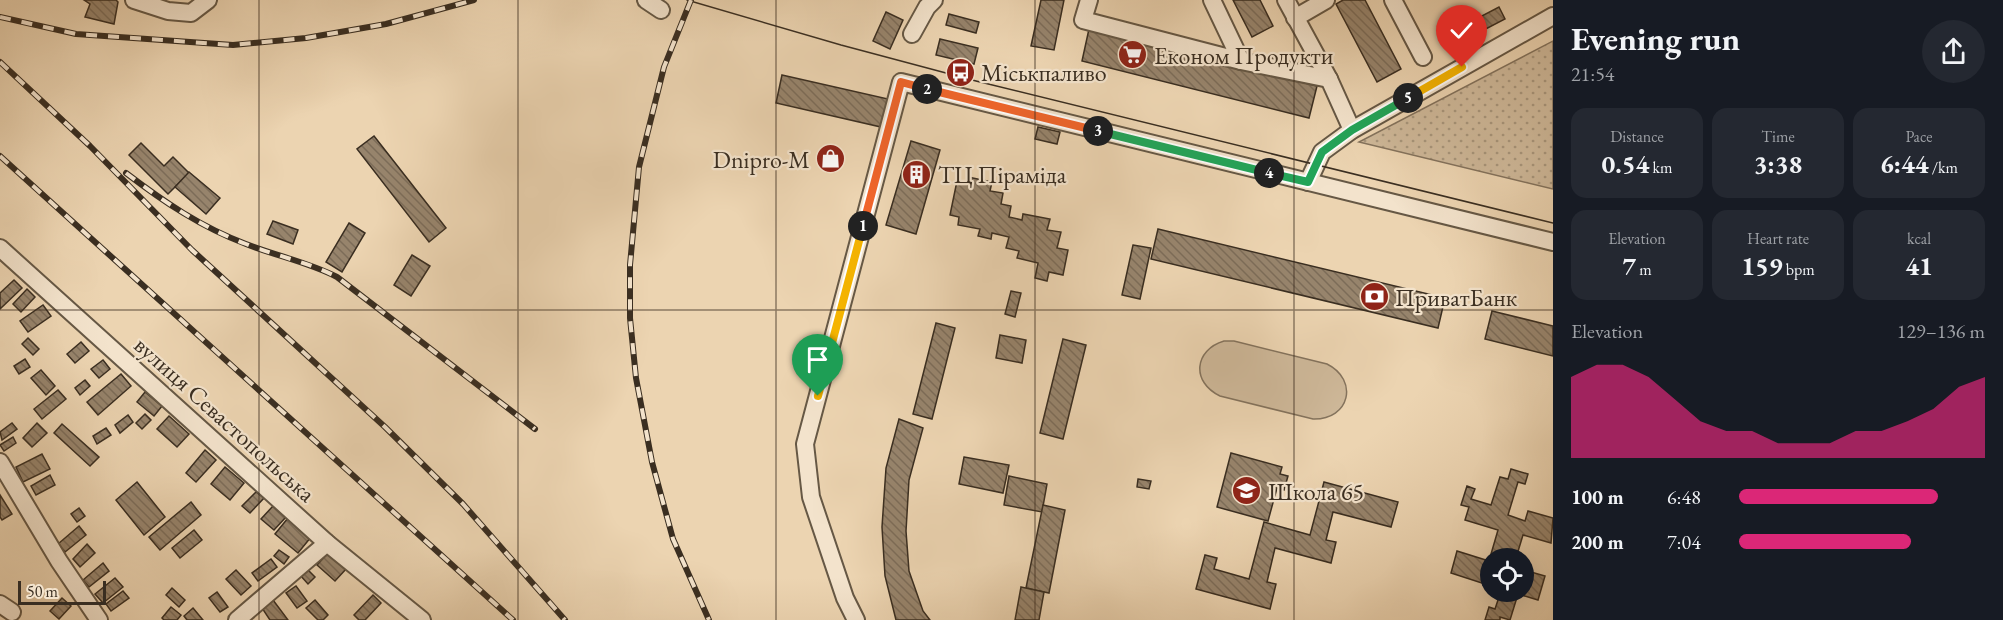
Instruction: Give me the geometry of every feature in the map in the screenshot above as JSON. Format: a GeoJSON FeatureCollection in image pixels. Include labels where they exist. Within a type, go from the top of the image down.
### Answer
{"type":"FeatureCollection","features":[{"type":"Feature","properties":{"kind":"street"},"geometry":{"type":"LineString","coordinates":[[134,0],[168,11],[191,13],[208,0]]}},
{"type":"Feature","properties":{"kind":"street"},"geometry":{"type":"LineString","coordinates":[[646,0],[661,10]]}},
{"type":"Feature","properties":{"kind":"street"},"geometry":{"type":"LineString","coordinates":[[912,34],[927,7],[934,0]]}},
{"type":"Feature","properties":{"kind":"street"},"geometry":{"type":"LineString","coordinates":[[1089,0],[1083,20],[1241,61],[1329,79]]}},
{"type":"Feature","properties":{"kind":"street"},"geometry":{"type":"LineString","coordinates":[[1212,0],[1241,61]]}},
{"type":"Feature","properties":{"kind":"street"},"geometry":{"type":"LineString","coordinates":[[1286,0],[1329,79],[1352,130]]}},
{"type":"Feature","properties":{"kind":"street"},"geometry":{"type":"LineString","coordinates":[[1295,18],[1326,0]]}},
{"type":"Feature","properties":{"kind":"street"},"geometry":{"type":"LineString","coordinates":[[1393,0],[1423,57]]}},
{"type":"Feature","properties":{"kind":"street"},"geometry":{"type":"LineString","coordinates":[[1308,182],[1322,152],[1352,130],[1553,16]]}},
{"type":"Feature","properties":{"kind":"street"},"geometry":{"type":"LineString","coordinates":[[856,620],[845,598],[811,497],[805,444],[901,82],[1553,242]]}},
{"type":"Feature","properties":{"kind":"street","name":"вулиця Севастопольська"},"geometry":{"type":"LineString","coordinates":[[0,248],[327,543],[422,620]]}},
{"type":"Feature","properties":{"kind":"street"},"geometry":{"type":"LineString","coordinates":[[0,462],[59,561],[99,620]]}},
{"type":"Feature","properties":{"kind":"street"},"geometry":{"type":"LineString","coordinates":[[237,620],[327,543]]}},
{"type":"Feature","properties":{"kind":"shaded area"},"geometry":{"type":"Polygon","coordinates":[[[1553,41],[1553,189],[1359,142],[1553,41]]]}},
{"type":"Feature","properties":{"kind":"shaded area"},"geometry":{"type":"Polygon","coordinates":[[[1224,341],[1234,341],[1327,364],[1344,379],[1346,398],[1342,406],[1326,418],[1313,419],[1220,396],[1204,383],[1200,367],[1207,351],[1224,341]]]}},
{"type":"Feature","properties":{"kind":"building"},"geometry":{"type":"Polygon","coordinates":[[[84,0],[116,0],[118,2],[114,24],[85,17],[90,4],[84,0]]]}},
{"type":"Feature","properties":{"kind":"building"},"geometry":{"type":"Polygon","coordinates":[[[1041,0],[1064,0],[1054,50],[1031,46],[1041,0]]]}},
{"type":"Feature","properties":{"kind":"building"},"geometry":{"type":"Polygon","coordinates":[[[1233,0],[1260,0],[1273,26],[1252,37],[1233,0]]]}},
{"type":"Feature","properties":{"kind":"building"},"geometry":{"type":"Polygon","coordinates":[[[1343,0],[1365,0],[1401,69],[1377,82],[1336,4],[1343,0]]]}},
{"type":"Feature","properties":{"kind":"building"},"geometry":{"type":"Polygon","coordinates":[[[1499,7],[1505,19],[1480,32],[1474,20],[1499,7]]]}},
{"type":"Feature","properties":{"kind":"building"},"geometry":{"type":"Polygon","coordinates":[[[886,12],[903,20],[890,49],[873,41],[886,12]]]}},
{"type":"Feature","properties":{"kind":"building"},"geometry":{"type":"Polygon","coordinates":[[[949,14],[979,22],[976,33],[946,25],[949,14]]]}},
{"type":"Feature","properties":{"kind":"building"},"geometry":{"type":"Polygon","coordinates":[[[1089,29],[1317,86],[1309,118],[1082,61],[1089,29]]]}},
{"type":"Feature","properties":{"kind":"building"},"geometry":{"type":"Polygon","coordinates":[[[940,39],[978,48],[974,64],[936,55],[940,39]]]}},
{"type":"Feature","properties":{"kind":"building"},"geometry":{"type":"Polygon","coordinates":[[[782,75],[888,99],[881,127],[776,103],[782,75]]]}},
{"type":"Feature","properties":{"kind":"building"},"geometry":{"type":"Polygon","coordinates":[[[1038,127],[1060,132],[1057,144],[1035,139],[1038,127]]]}},
{"type":"Feature","properties":{"kind":"building"},"geometry":{"type":"Polygon","coordinates":[[[374,136],[446,228],[429,242],[357,149],[374,136]]]}},
{"type":"Feature","properties":{"kind":"building","name":"ТЦ Піраміда"},"geometry":{"type":"Polygon","coordinates":[[[911,141],[940,150],[916,234],[886,225],[911,141]]]}},
{"type":"Feature","properties":{"kind":"building"},"geometry":{"type":"Polygon","coordinates":[[[141,143],[164,166],[173,157],[189,173],[168,194],[129,155],[141,143]]]}},
{"type":"Feature","properties":{"kind":"building"},"geometry":{"type":"Polygon","coordinates":[[[189,172],[220,198],[206,214],[175,187],[189,172]]]}},
{"type":"Feature","properties":{"kind":"building"},"geometry":{"type":"Polygon","coordinates":[[[968,177],[992,182],[990,191],[1003,193],[1001,204],[1011,206],[1009,217],[1022,220],[1023,214],[1050,219],[1047,230],[1061,232],[1057,248],[1068,250],[1063,275],[1049,272],[1047,281],[1035,278],[1038,263],[1017,258],[1019,251],[1006,248],[1009,237],[992,233],[991,239],[978,236],[980,229],[958,225],[959,217],[950,215],[957,181],[967,183],[968,177]]]}},
{"type":"Feature","properties":{"kind":"building"},"geometry":{"type":"Polygon","coordinates":[[[273,221],[298,230],[293,244],[267,234],[273,221]]]}},
{"type":"Feature","properties":{"kind":"building"},"geometry":{"type":"Polygon","coordinates":[[[349,223],[365,233],[342,272],[326,262],[349,223]]]}},
{"type":"Feature","properties":{"kind":"building"},"geometry":{"type":"Polygon","coordinates":[[[1158,229],[1445,298],[1438,328],[1151,259],[1158,229]]]}},
{"type":"Feature","properties":{"kind":"building"},"geometry":{"type":"Polygon","coordinates":[[[1133,245],[1151,248],[1140,299],[1122,295],[1133,245]]]}},
{"type":"Feature","properties":{"kind":"building"},"geometry":{"type":"Polygon","coordinates":[[[412,255],[430,266],[411,296],[394,285],[412,255]]]}},
{"type":"Feature","properties":{"kind":"building"},"geometry":{"type":"Polygon","coordinates":[[[14,280],[22,288],[0,309],[0,293],[14,280]]]}},
{"type":"Feature","properties":{"kind":"building"},"geometry":{"type":"Polygon","coordinates":[[[27,289],[35,297],[21,312],[13,304],[27,289]]]}},
{"type":"Feature","properties":{"kind":"building"},"geometry":{"type":"Polygon","coordinates":[[[1011,291],[1021,293],[1015,317],[1005,314],[1011,291]]]}},
{"type":"Feature","properties":{"kind":"building"},"geometry":{"type":"Polygon","coordinates":[[[43,305],[51,316],[28,332],[20,321],[43,305]]]}},
{"type":"Feature","properties":{"kind":"building"},"geometry":{"type":"Polygon","coordinates":[[[1492,311],[1553,326],[1553,356],[1485,339],[1492,311]]]}},
{"type":"Feature","properties":{"kind":"building"},"geometry":{"type":"Polygon","coordinates":[[[936,323],[955,328],[932,419],[913,414],[936,323]]]}},
{"type":"Feature","properties":{"kind":"building"},"geometry":{"type":"Polygon","coordinates":[[[1000,335],[1026,340],[1022,363],[996,358],[1000,335]]]}},
{"type":"Feature","properties":{"kind":"building"},"geometry":{"type":"Polygon","coordinates":[[[28,338],[39,349],[33,355],[22,344],[28,338]]]}},
{"type":"Feature","properties":{"kind":"building"},"geometry":{"type":"Polygon","coordinates":[[[1063,339],[1086,345],[1063,439],[1040,433],[1063,339]]]}},
{"type":"Feature","properties":{"kind":"building"},"geometry":{"type":"Polygon","coordinates":[[[81,342],[89,351],[75,363],[67,354],[81,342]]]}},
{"type":"Feature","properties":{"kind":"building"},"geometry":{"type":"Polygon","coordinates":[[[25,359],[30,367],[19,374],[14,366],[25,359]]]}},
{"type":"Feature","properties":{"kind":"building"},"geometry":{"type":"Polygon","coordinates":[[[103,360],[110,369],[99,378],[91,369],[103,360]]]}},
{"type":"Feature","properties":{"kind":"building"},"geometry":{"type":"Polygon","coordinates":[[[41,370],[55,386],[46,395],[31,378],[41,370]]]}},
{"type":"Feature","properties":{"kind":"building"},"geometry":{"type":"Polygon","coordinates":[[[121,374],[131,386],[98,415],[87,402],[121,374]]]}},
{"type":"Feature","properties":{"kind":"building"},"geometry":{"type":"Polygon","coordinates":[[[85,380],[90,386],[80,395],[75,388],[85,380]]]}},
{"type":"Feature","properties":{"kind":"building"},"geometry":{"type":"Polygon","coordinates":[[[58,390],[66,399],[42,419],[34,409],[58,390]]]}},
{"type":"Feature","properties":{"kind":"building"},"geometry":{"type":"Polygon","coordinates":[[[145,392],[162,406],[154,416],[137,402],[145,392]]]}},
{"type":"Feature","properties":{"kind":"building"},"geometry":{"type":"Polygon","coordinates":[[[145,414],[151,420],[142,429],[136,423],[145,414]]]}},
{"type":"Feature","properties":{"kind":"building"},"geometry":{"type":"Polygon","coordinates":[[[128,415],[133,422],[120,433],[115,425],[128,415]]]}},
{"type":"Feature","properties":{"kind":"building"},"geometry":{"type":"Polygon","coordinates":[[[169,416],[189,434],[177,447],[157,429],[169,416]]]}},
{"type":"Feature","properties":{"kind":"building"},"geometry":{"type":"Polygon","coordinates":[[[899,419],[923,428],[909,480],[906,531],[909,571],[923,611],[930,620],[896,620],[885,576],[882,527],[886,468],[899,419]]]}},
{"type":"Feature","properties":{"kind":"building"},"geometry":{"type":"Polygon","coordinates":[[[12,423],[17,429],[2,440],[0,432],[12,423]]]}},
{"type":"Feature","properties":{"kind":"building"},"geometry":{"type":"Polygon","coordinates":[[[37,423],[47,433],[32,447],[23,438],[37,423]]]}},
{"type":"Feature","properties":{"kind":"building"},"geometry":{"type":"Polygon","coordinates":[[[62,424],[99,457],[90,466],[54,433],[62,424]]]}},
{"type":"Feature","properties":{"kind":"building"},"geometry":{"type":"Polygon","coordinates":[[[106,428],[111,435],[97,444],[93,436],[106,428]]]}},
{"type":"Feature","properties":{"kind":"building"},"geometry":{"type":"Polygon","coordinates":[[[13,437],[16,443],[4,451],[0,445],[13,437]]]}},
{"type":"Feature","properties":{"kind":"building"},"geometry":{"type":"Polygon","coordinates":[[[205,450],[216,460],[196,482],[186,473],[205,450]]]}},
{"type":"Feature","properties":{"kind":"building"},"geometry":{"type":"Polygon","coordinates":[[[1231,453],[1282,467],[1280,474],[1288,476],[1284,490],[1277,488],[1268,521],[1217,507],[1231,453]]]}},
{"type":"Feature","properties":{"kind":"building"},"geometry":{"type":"Polygon","coordinates":[[[42,454],[50,469],[23,482],[16,467],[42,454]]]}},
{"type":"Feature","properties":{"kind":"building"},"geometry":{"type":"Polygon","coordinates":[[[964,457],[1009,465],[1003,493],[959,484],[964,457]]]}},
{"type":"Feature","properties":{"kind":"building"},"geometry":{"type":"Polygon","coordinates":[[[225,467],[244,483],[230,500],[211,484],[225,467]]]}},
{"type":"Feature","properties":{"kind":"building"},"geometry":{"type":"Polygon","coordinates":[[[1511,469],[1528,474],[1525,484],[1518,482],[1508,515],[1525,521],[1528,511],[1553,518],[1551,543],[1523,535],[1519,548],[1493,548],[1498,530],[1465,520],[1469,507],[1461,505],[1467,486],[1475,489],[1471,499],[1491,505],[1500,477],[1508,479],[1511,469]]]}},
{"type":"Feature","properties":{"kind":"building"},"geometry":{"type":"Polygon","coordinates":[[[50,475],[55,485],[36,495],[31,486],[50,475]]]}},
{"type":"Feature","properties":{"kind":"building"},"geometry":{"type":"Polygon","coordinates":[[[1009,476],[1047,484],[1042,512],[1004,505],[1009,476]]]}},
{"type":"Feature","properties":{"kind":"building"},"geometry":{"type":"Polygon","coordinates":[[[1138,479],[1151,481],[1149,489],[1137,487],[1138,479]]]}},
{"type":"Feature","properties":{"kind":"building"},"geometry":{"type":"Polygon","coordinates":[[[137,482],[165,517],[144,535],[116,500],[137,482]]]}},
{"type":"Feature","properties":{"kind":"building"},"geometry":{"type":"Polygon","coordinates":[[[1324,482],[1398,502],[1391,527],[1333,512],[1326,540],[1336,542],[1331,563],[1275,548],[1267,582],[1276,584],[1270,609],[1196,589],[1205,555],[1217,558],[1214,569],[1249,579],[1264,522],[1310,535],[1324,482]]]}},
{"type":"Feature","properties":{"kind":"building"},"geometry":{"type":"Polygon","coordinates":[[[256,492],[264,498],[250,513],[242,506],[256,492]]]}},
{"type":"Feature","properties":{"kind":"building"},"geometry":{"type":"Polygon","coordinates":[[[0,495],[12,514],[2,520],[0,517],[0,495]]]}},
{"type":"Feature","properties":{"kind":"building"},"geometry":{"type":"Polygon","coordinates":[[[191,502],[201,515],[160,550],[149,537],[191,502]]]}},
{"type":"Feature","properties":{"kind":"building"},"geometry":{"type":"Polygon","coordinates":[[[1043,505],[1065,510],[1049,593],[1026,588],[1043,505]]]}},
{"type":"Feature","properties":{"kind":"building"},"geometry":{"type":"Polygon","coordinates":[[[273,506],[286,517],[274,530],[261,519],[273,506]]]}},
{"type":"Feature","properties":{"kind":"building"},"geometry":{"type":"Polygon","coordinates":[[[79,508],[85,516],[77,522],[71,514],[79,508]]]}},
{"type":"Feature","properties":{"kind":"building"},"geometry":{"type":"Polygon","coordinates":[[[288,518],[311,537],[298,553],[275,534],[288,518]]]}},
{"type":"Feature","properties":{"kind":"building"},"geometry":{"type":"Polygon","coordinates":[[[79,526],[86,535],[65,552],[58,544],[79,526]]]}},
{"type":"Feature","properties":{"kind":"building"},"geometry":{"type":"Polygon","coordinates":[[[194,530],[202,540],[180,558],[172,548],[194,530]]]}},
{"type":"Feature","properties":{"kind":"building"},"geometry":{"type":"Polygon","coordinates":[[[87,544],[95,553],[80,567],[73,559],[87,544]]]}},
{"type":"Feature","properties":{"kind":"building"},"geometry":{"type":"Polygon","coordinates":[[[279,550],[289,557],[284,564],[274,556],[279,550]]]}},
{"type":"Feature","properties":{"kind":"building"},"geometry":{"type":"Polygon","coordinates":[[[1457,551],[1480,558],[1480,582],[1451,573],[1457,551]]]}},
{"type":"Feature","properties":{"kind":"building"},"geometry":{"type":"Polygon","coordinates":[[[328,553],[346,569],[335,581],[317,565],[328,553]]]}},
{"type":"Feature","properties":{"kind":"building"},"geometry":{"type":"Polygon","coordinates":[[[271,559],[277,567],[258,581],[252,573],[271,559]]]}},
{"type":"Feature","properties":{"kind":"building"},"geometry":{"type":"Polygon","coordinates":[[[103,563],[109,571],[89,587],[83,580],[103,563]]]}},
{"type":"Feature","properties":{"kind":"building"},"geometry":{"type":"Polygon","coordinates":[[[307,569],[315,577],[308,584],[300,575],[307,569]]]}},
{"type":"Feature","properties":{"kind":"building"},"geometry":{"type":"Polygon","coordinates":[[[236,570],[251,586],[241,595],[226,579],[236,570]]]}},
{"type":"Feature","properties":{"kind":"building"},"geometry":{"type":"Polygon","coordinates":[[[1534,573],[1545,576],[1538,600],[1534,599],[1534,573]]]}},
{"type":"Feature","properties":{"kind":"building"},"geometry":{"type":"Polygon","coordinates":[[[115,578],[123,587],[103,603],[95,594],[115,578]]]}},
{"type":"Feature","properties":{"kind":"building"},"geometry":{"type":"Polygon","coordinates":[[[296,586],[307,601],[297,608],[286,593],[296,586]]]}},
{"type":"Feature","properties":{"kind":"building"},"geometry":{"type":"Polygon","coordinates":[[[1021,587],[1044,592],[1039,620],[1015,620],[1021,587]]]}},
{"type":"Feature","properties":{"kind":"building"},"geometry":{"type":"Polygon","coordinates":[[[172,588],[185,600],[179,607],[166,595],[172,588]]]}},
{"type":"Feature","properties":{"kind":"building"},"geometry":{"type":"Polygon","coordinates":[[[123,591],[129,598],[111,611],[106,604],[123,591]]]}},
{"type":"Feature","properties":{"kind":"building"},"geometry":{"type":"Polygon","coordinates":[[[217,592],[228,607],[220,612],[209,598],[217,592]]]}},
{"type":"Feature","properties":{"kind":"building"},"geometry":{"type":"Polygon","coordinates":[[[373,595],[381,603],[365,620],[359,620],[354,615],[373,595]]]}},
{"type":"Feature","properties":{"kind":"building"},"geometry":{"type":"Polygon","coordinates":[[[62,598],[71,606],[59,619],[50,611],[62,598]]]}},
{"type":"Feature","properties":{"kind":"building"},"geometry":{"type":"Polygon","coordinates":[[[273,600],[288,620],[270,620],[262,608],[273,600]]]}},
{"type":"Feature","properties":{"kind":"building"},"geometry":{"type":"Polygon","coordinates":[[[315,600],[328,615],[323,620],[318,620],[306,608],[315,600]]]}},
{"type":"Feature","properties":{"kind":"building"},"geometry":{"type":"Polygon","coordinates":[[[1497,602],[1516,602],[1510,620],[1500,617],[1500,620],[1485,620],[1489,607],[1495,609],[1497,602]]]}},
{"type":"Feature","properties":{"kind":"building"},"geometry":{"type":"Polygon","coordinates":[[[171,607],[181,615],[177,620],[164,620],[162,618],[171,607]]]}},
{"type":"Feature","properties":{"kind":"building"},"geometry":{"type":"Polygon","coordinates":[[[193,608],[203,620],[187,620],[184,616],[193,608]]]}},
{"type":"Feature","properties":{"kind":"tram line"},"geometry":{"type":"LineString","coordinates":[[687,0],[976,81],[1553,223]]}},
{"type":"Feature","properties":{"kind":"railway"},"geometry":{"type":"LineString","coordinates":[[0,17],[76,34],[233,45],[306,38],[386,24],[474,0]]}},
{"type":"Feature","properties":{"kind":"railway"},"geometry":{"type":"LineString","coordinates":[[691,0],[664,67],[639,167],[630,265],[630,318],[636,378],[652,462],[673,539],[709,620]]}},
{"type":"Feature","properties":{"kind":"railway"},"geometry":{"type":"LineString","coordinates":[[0,62],[90,146],[192,250],[385,427],[463,504],[565,620]]}},
{"type":"Feature","properties":{"kind":"railway"},"geometry":{"type":"LineString","coordinates":[[0,156],[513,620]]}},
{"type":"Feature","properties":{"kind":"railway"},"geometry":{"type":"LineString","coordinates":[[126,173],[169,204],[214,230],[337,277],[535,429]]}},
{"type":"Feature","properties":{"kind":"place","name":"Економ Продукти"},"geometry":{"type":"Point","coordinates":[1133,55]}},
{"type":"Feature","properties":{"kind":"place","name":"Міськпаливо"},"geometry":{"type":"Point","coordinates":[960,72]}},
{"type":"Feature","properties":{"kind":"place","name":"Dnipro-M"},"geometry":{"type":"Point","coordinates":[831,159]}},
{"type":"Feature","properties":{"kind":"place","name":"ТЦ Піраміда"},"geometry":{"type":"Point","coordinates":[917,174]}},
{"type":"Feature","properties":{"kind":"place","name":"ПриватБанк"},"geometry":{"type":"Point","coordinates":[1374,297]}},
{"type":"Feature","properties":{"kind":"place","name":"Школа 65"},"geometry":{"type":"Point","coordinates":[1247,491]}},
{"type":"Feature","properties":{"kind":"route"},"geometry":{"type":"LineString","coordinates":[[818,396],[901,82],[1308,182],[1322,152],[1352,130],[1462,67]]}}]}
